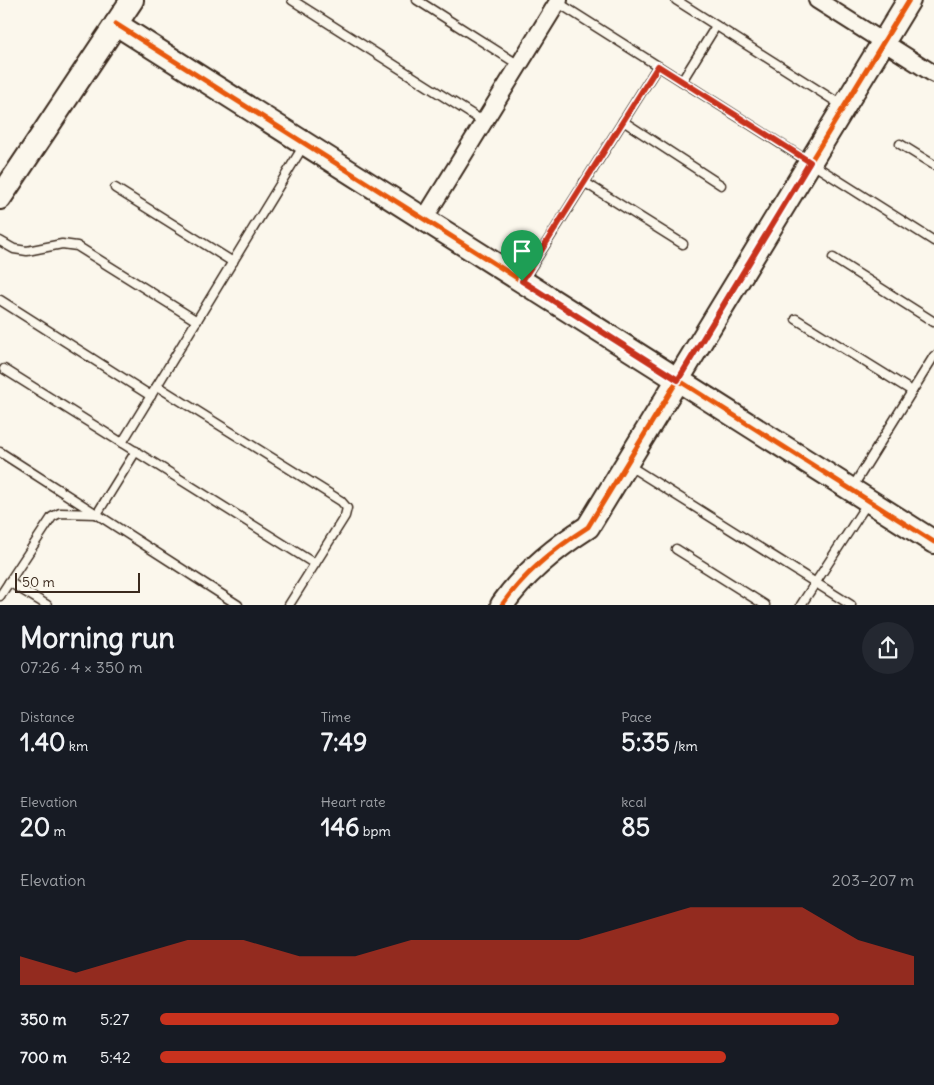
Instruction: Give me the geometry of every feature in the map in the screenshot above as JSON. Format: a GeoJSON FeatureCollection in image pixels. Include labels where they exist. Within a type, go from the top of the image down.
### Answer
{"type":"FeatureCollection","features":[{"type":"Feature","properties":{"kind":"street"},"geometry":{"type":"LineString","coordinates":[[0,198],[132,0]]}},
{"type":"Feature","properties":{"kind":"street"},"geometry":{"type":"LineString","coordinates":[[817,0],[934,74]]}},
{"type":"Feature","properties":{"kind":"street"},"geometry":{"type":"LineString","coordinates":[[502,605],[521,581],[552,551],[588,527],[910,0]]}},
{"type":"Feature","properties":{"kind":"street"},"geometry":{"type":"LineString","coordinates":[[424,218],[557,1]]}},
{"type":"Feature","properties":{"kind":"street"},"geometry":{"type":"LineString","coordinates":[[116,24],[861,495],[931,534]]}},
{"type":"Feature","properties":{"kind":"lane"},"geometry":{"type":"LineString","coordinates":[[292,0],[484,122]]}},
{"type":"Feature","properties":{"kind":"lane"},"geometry":{"type":"LineString","coordinates":[[417,0],[519,65]]}},
{"type":"Feature","properties":{"kind":"lane"},"geometry":{"type":"LineString","coordinates":[[676,0],[844,106]]}},
{"type":"Feature","properties":{"kind":"lane"},"geometry":{"type":"LineString","coordinates":[[557,1],[934,241]]}},
{"type":"Feature","properties":{"kind":"lane"},"geometry":{"type":"LineString","coordinates":[[682,81],[716,26]]}},
{"type":"Feature","properties":{"kind":"lane"},"geometry":{"type":"LineString","coordinates":[[522,281],[658,66]]}},
{"type":"Feature","properties":{"kind":"lane"},"geometry":{"type":"LineString","coordinates":[[623,121],[721,185]]}},
{"type":"Feature","properties":{"kind":"lane"},"geometry":{"type":"LineString","coordinates":[[122,443],[306,144]]}},
{"type":"Feature","properties":{"kind":"lane"},"geometry":{"type":"LineString","coordinates":[[900,144],[934,165]]}},
{"type":"Feature","properties":{"kind":"lane"},"geometry":{"type":"LineString","coordinates":[[584,182],[683,244]]}},
{"type":"Feature","properties":{"kind":"lane"},"geometry":{"type":"LineString","coordinates":[[115,188],[233,262]]}},
{"type":"Feature","properties":{"kind":"lane"},"geometry":{"type":"LineString","coordinates":[[0,241],[14,249],[27,251],[62,244],[78,246],[197,321]]}},
{"type":"Feature","properties":{"kind":"lane"},"geometry":{"type":"LineString","coordinates":[[833,258],[934,322]]}},
{"type":"Feature","properties":{"kind":"lane"},"geometry":{"type":"LineString","coordinates":[[0,300],[151,396]]}},
{"type":"Feature","properties":{"kind":"lane"},"geometry":{"type":"LineString","coordinates":[[796,319],[912,391]]}},
{"type":"Feature","properties":{"kind":"lane"},"geometry":{"type":"LineString","coordinates":[[800,605],[815,582],[861,495],[912,391],[934,356]]}},
{"type":"Feature","properties":{"kind":"lane"},"geometry":{"type":"LineString","coordinates":[[4,369],[315,564]]}},
{"type":"Feature","properties":{"kind":"lane"},"geometry":{"type":"LineString","coordinates":[[157,386],[341,501],[347,508],[345,516],[289,605]]}},
{"type":"Feature","properties":{"kind":"lane"},"geometry":{"type":"LineString","coordinates":[[97,514],[136,451]]}},
{"type":"Feature","properties":{"kind":"lane"},"geometry":{"type":"LineString","coordinates":[[0,452],[238,605]]}},
{"type":"Feature","properties":{"kind":"lane"},"geometry":{"type":"LineString","coordinates":[[627,464],[851,605]]}},
{"type":"Feature","properties":{"kind":"lane"},"geometry":{"type":"LineString","coordinates":[[0,596],[52,517],[60,513],[97,514]]}},
{"type":"Feature","properties":{"kind":"lane"},"geometry":{"type":"LineString","coordinates":[[676,549],[765,605]]}},
{"type":"Feature","properties":{"kind":"lane"},"geometry":{"type":"LineString","coordinates":[[9,582],[47,605]]}},
{"type":"Feature","properties":{"kind":"cycle path"},"geometry":{"type":"LineString","coordinates":[[502,605],[531,571],[564,543],[588,527],[909,0]]}},
{"type":"Feature","properties":{"kind":"cycle path"},"geometry":{"type":"LineString","coordinates":[[116,24],[934,542]]}},
{"type":"Feature","properties":{"kind":"route"},"geometry":{"type":"LineString","coordinates":[[658,66],[810,162],[678,380],[522,281],[658,66]]}}]}
